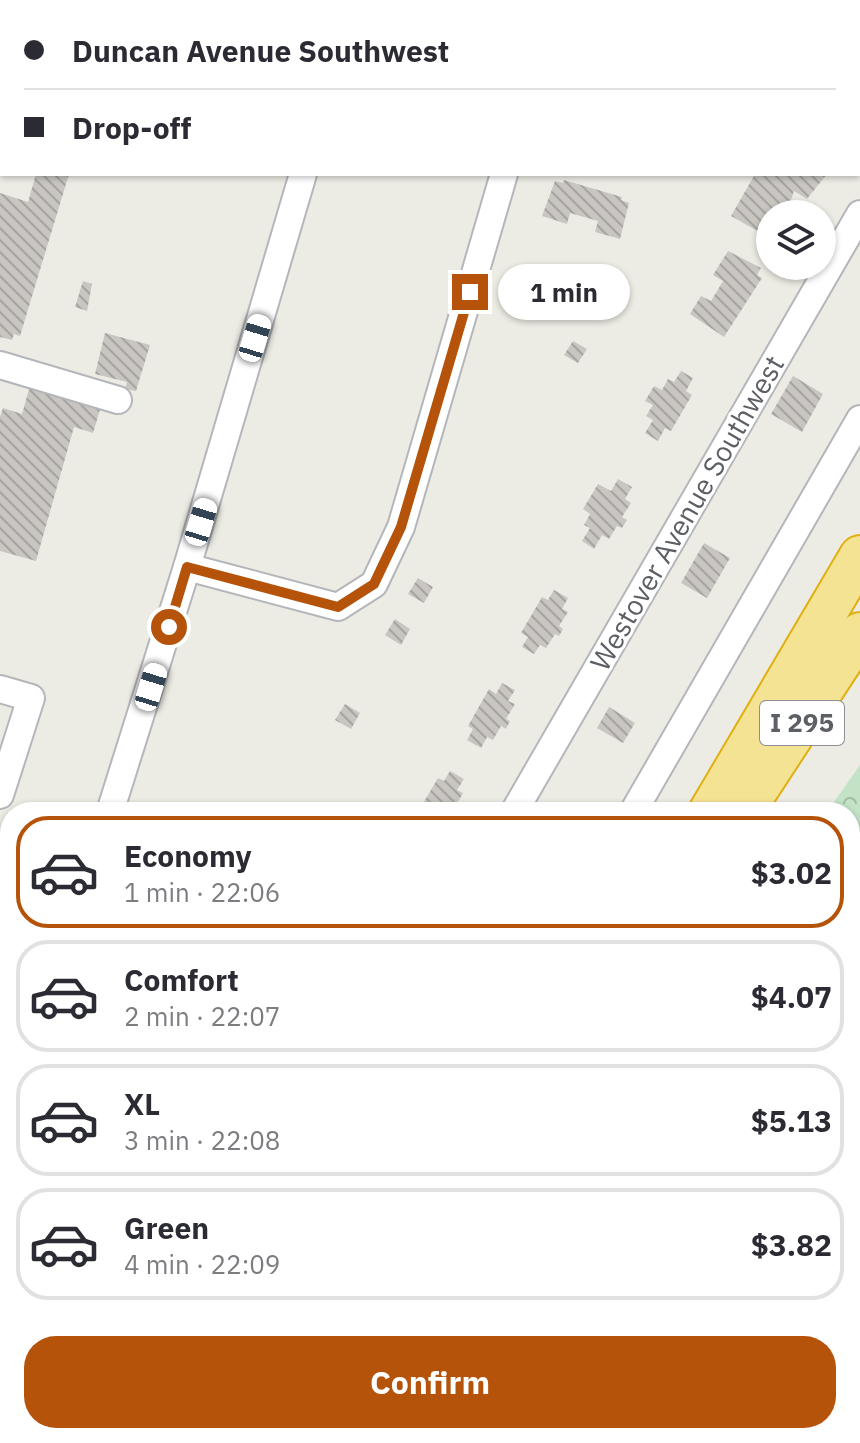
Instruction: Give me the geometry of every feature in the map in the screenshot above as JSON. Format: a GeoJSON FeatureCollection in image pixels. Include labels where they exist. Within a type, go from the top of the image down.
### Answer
{"type":"FeatureCollection","features":[{"type":"Feature","properties":{"kind":"highway"},"geometry":{"type":"LineString","coordinates":[[715,802],[860,556]]}},
{"type":"Feature","properties":{"kind":"highway","name":"I 295"},"geometry":{"type":"LineString","coordinates":[[750,802],[860,633]]}},
{"type":"Feature","properties":{"kind":"street"},"geometry":{"type":"LineString","coordinates":[[113,802],[187,567],[302,176]]}},
{"type":"Feature","properties":{"kind":"street"},"geometry":{"type":"LineString","coordinates":[[187,567],[338,607],[374,584],[401,527],[503,176]]}},
{"type":"Feature","properties":{"kind":"street","name":"Westover Avenue Southwest"},"geometry":{"type":"LineString","coordinates":[[520,802],[860,214]]}},
{"type":"Feature","properties":{"kind":"street"},"geometry":{"type":"LineString","coordinates":[[0,365],[118,400]]}},
{"type":"Feature","properties":{"kind":"street"},"geometry":{"type":"LineString","coordinates":[[639,802],[860,419]]}},
{"type":"Feature","properties":{"kind":"street"},"geometry":{"type":"LineString","coordinates":[[0,689],[31,698],[0,795]]}},
{"type":"Feature","properties":{"kind":"green space"},"geometry":{"type":"Polygon","coordinates":[[[860,765],[860,802],[834,802],[860,765]]]}},
{"type":"Feature","properties":{"kind":"building"},"geometry":{"type":"Polygon","coordinates":[[[35,176],[68,176],[20,336],[14,334],[12,340],[0,337],[0,193],[28,202],[35,176]]]}},
{"type":"Feature","properties":{"kind":"building"},"geometry":{"type":"Polygon","coordinates":[[[754,176],[825,176],[807,199],[794,191],[791,200],[756,200],[756,230],[731,216],[754,176]]]}},
{"type":"Feature","properties":{"kind":"building"},"geometry":{"type":"Polygon","coordinates":[[[564,180],[622,197],[621,200],[629,203],[620,239],[595,232],[598,221],[570,213],[567,224],[542,216],[555,181],[563,183],[564,180]]]}},
{"type":"Feature","properties":{"kind":"building"},"geometry":{"type":"Polygon","coordinates":[[[728,251],[756,265],[756,280],[761,280],[724,337],[690,314],[701,296],[711,301],[723,281],[713,275],[728,251]]]}},
{"type":"Feature","properties":{"kind":"building"},"geometry":{"type":"Polygon","coordinates":[[[83,281],[92,284],[87,311],[75,307],[83,281]]]}},
{"type":"Feature","properties":{"kind":"building"},"geometry":{"type":"Polygon","coordinates":[[[105,333],[150,345],[136,391],[125,389],[127,382],[95,374],[105,333]]]}},
{"type":"Feature","properties":{"kind":"building"},"geometry":{"type":"Polygon","coordinates":[[[573,341],[587,349],[578,363],[564,355],[573,341]]]}},
{"type":"Feature","properties":{"kind":"building"},"geometry":{"type":"Polygon","coordinates":[[[681,371],[693,378],[686,391],[692,395],[671,431],[665,428],[658,441],[645,433],[653,420],[646,416],[653,405],[645,401],[654,386],[662,390],[668,379],[674,382],[681,371]]]}},
{"type":"Feature","properties":{"kind":"building"},"geometry":{"type":"Polygon","coordinates":[[[793,376],[823,394],[802,432],[771,414],[793,376]]]}},
{"type":"Feature","properties":{"kind":"building"},"geometry":{"type":"Polygon","coordinates":[[[31,382],[102,403],[93,433],[74,427],[36,561],[0,551],[0,417],[3,408],[22,414],[31,382]]]}},
{"type":"Feature","properties":{"kind":"building"},"geometry":{"type":"Polygon","coordinates":[[[618,479],[632,487],[625,499],[631,503],[622,517],[627,520],[622,528],[617,526],[609,539],[602,535],[594,549],[582,541],[590,528],[584,525],[590,514],[583,509],[598,484],[611,491],[618,479]]]}},
{"type":"Feature","properties":{"kind":"building"},"geometry":{"type":"Polygon","coordinates":[[[704,543],[730,558],[707,598],[681,583],[704,543]]]}},
{"type":"Feature","properties":{"kind":"building"},"geometry":{"type":"Polygon","coordinates":[[[418,578],[433,587],[424,603],[408,594],[418,578]]]}},
{"type":"Feature","properties":{"kind":"building"},"geometry":{"type":"Polygon","coordinates":[[[554,590],[568,598],[562,609],[568,612],[559,626],[563,629],[559,636],[555,634],[546,648],[540,645],[534,654],[522,647],[528,637],[521,633],[542,597],[548,600],[554,590]]]}},
{"type":"Feature","properties":{"kind":"building"},"geometry":{"type":"Polygon","coordinates":[[[395,619],[410,629],[401,645],[385,635],[395,619]]]}},
{"type":"Feature","properties":{"kind":"building"},"geometry":{"type":"Polygon","coordinates":[[[502,683],[515,690],[508,701],[515,704],[506,719],[510,721],[506,729],[501,726],[493,740],[487,737],[481,748],[467,740],[473,729],[468,726],[489,689],[496,694],[502,683]]]}},
{"type":"Feature","properties":{"kind":"building"},"geometry":{"type":"Polygon","coordinates":[[[345,704],[360,713],[351,729],[335,720],[345,704]]]}},
{"type":"Feature","properties":{"kind":"building"},"geometry":{"type":"Polygon","coordinates":[[[609,707],[635,723],[623,743],[597,728],[609,707]]]}},
{"type":"Feature","properties":{"kind":"building"},"geometry":{"type":"Polygon","coordinates":[[[450,771],[464,779],[457,790],[463,793],[458,802],[424,802],[438,778],[444,781],[450,771]]]}},
{"type":"Feature","properties":{"kind":"route"},"geometry":{"type":"LineString","coordinates":[[169,627],[187,567],[338,607],[374,584],[401,527],[470,292]]}}]}
